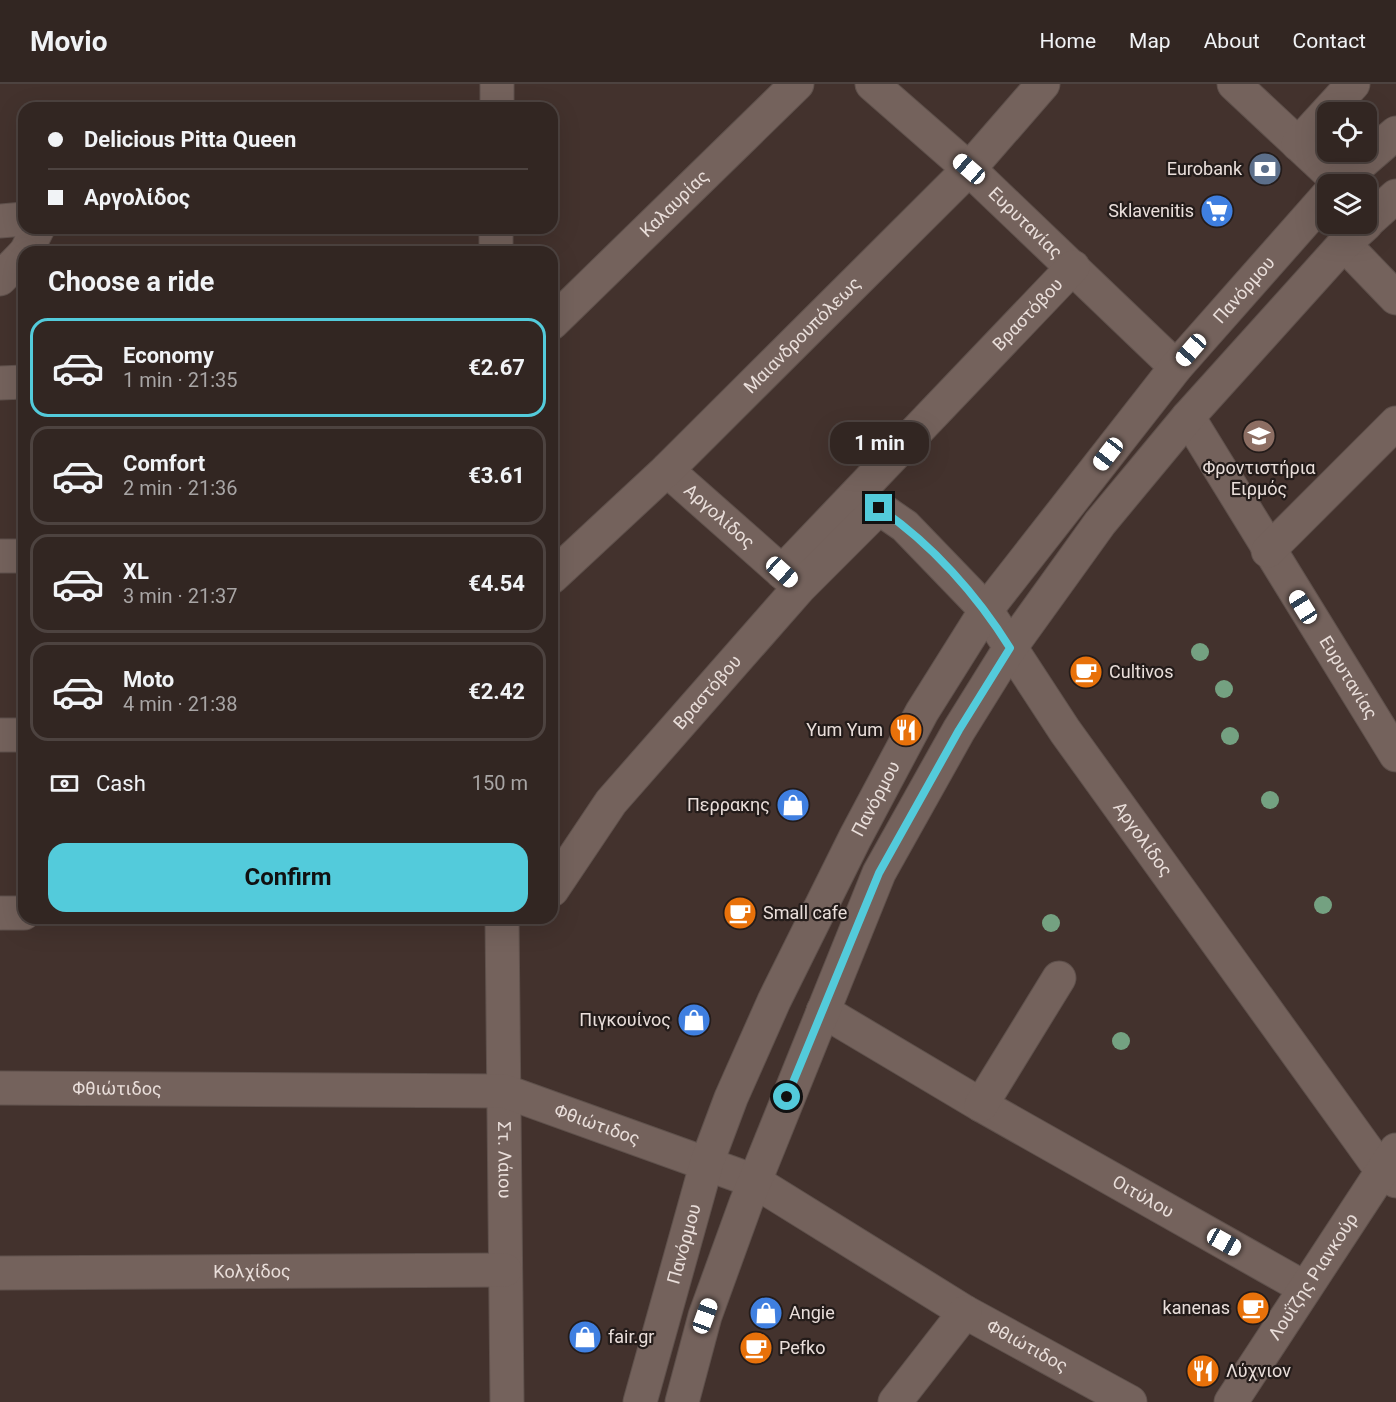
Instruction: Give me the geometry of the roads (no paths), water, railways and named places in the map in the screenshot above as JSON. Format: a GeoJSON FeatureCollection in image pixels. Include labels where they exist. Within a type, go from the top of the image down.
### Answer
{"type":"FeatureCollection","features":[{"type":"Feature","properties":{"kind":"street"},"geometry":{"type":"LineString","coordinates":[[496,102],[497,84]]}},
{"type":"Feature","properties":{"kind":"street","name":"Καλαυρίας"},"geometry":{"type":"LineString","coordinates":[[558,317],[797,84]]}},
{"type":"Feature","properties":{"kind":"street","name":"Ευρυτανίας"},"geometry":{"type":"LineString","coordinates":[[872,84],[969,169],[1176,367]]}},
{"type":"Feature","properties":{"kind":"street","name":"Μαιανδρουπόλεως"},"geometry":{"type":"LineString","coordinates":[[558,571],[667,470],[969,169],[1042,84]]}},
{"type":"Feature","properties":{"kind":"street"},"geometry":{"type":"LineString","coordinates":[[1234,84],[1298,144],[1323,174]]}},
{"type":"Feature","properties":{"kind":"street"},"geometry":{"type":"LineString","coordinates":[[1298,144],[1353,84]]}},
{"type":"Feature","properties":{"kind":"street","name":"Πανόρμου"},"geometry":{"type":"LineString","coordinates":[[1349,174],[1396,133]]}},
{"type":"Feature","properties":{"kind":"street"},"geometry":{"type":"LineString","coordinates":[[1377,213],[1396,196]]}},
{"type":"Feature","properties":{"kind":"street","name":"Πανόρμου"},"geometry":{"type":"LineString","coordinates":[[640,1402],[707,1162],[731,1098],[774,1001],[855,838],[922,712],[986,610],[1176,367],[1317,206]]}},
{"type":"Feature","properties":{"kind":"street"},"geometry":{"type":"LineString","coordinates":[[0,221],[18,220]]}},
{"type":"Feature","properties":{"kind":"street"},"geometry":{"type":"LineString","coordinates":[[682,1402],[705,1316],[754,1181],[879,873],[959,730],[1010,648],[1100,523],[1188,417],[1355,234]]}},
{"type":"Feature","properties":{"kind":"street"},"geometry":{"type":"LineString","coordinates":[[1361,234],[1396,298]]}},
{"type":"Feature","properties":{"kind":"street"},"geometry":{"type":"LineString","coordinates":[[0,279],[18,260]]}},
{"type":"Feature","properties":{"kind":"street","name":"Βραστόβου"},"geometry":{"type":"LineString","coordinates":[[558,881],[611,802],[791,580],[1073,267]]}},
{"type":"Feature","properties":{"kind":"street"},"geometry":{"type":"LineString","coordinates":[[0,383],[18,382]]}},
{"type":"Feature","properties":{"kind":"street","name":"Ευρυτανίας"},"geometry":{"type":"LineString","coordinates":[[1188,417],[1268,551],[1396,755]]}},
{"type":"Feature","properties":{"kind":"street"},"geometry":{"type":"LineString","coordinates":[[1268,551],[1396,423]]}},
{"type":"Feature","properties":{"kind":"street","name":"Αργολίδος"},"geometry":{"type":"LineString","coordinates":[[667,470],[791,580]]}},
{"type":"Feature","properties":{"kind":"street","name":"Βραστόβου"},"geometry":{"type":"LineString","coordinates":[[791,580],[879,508]]}},
{"type":"Feature","properties":{"kind":"street","name":"Αργολίδος"},"geometry":{"type":"LineString","coordinates":[[879,508],[905,526],[986,610],[1065,731],[1392,1167]]}},
{"type":"Feature","properties":{"kind":"street"},"geometry":{"type":"LineString","coordinates":[[0,556],[18,556]]}},
{"type":"Feature","properties":{"kind":"street"},"geometry":{"type":"LineString","coordinates":[[0,735],[18,735]]}},
{"type":"Feature","properties":{"kind":"street"},"geometry":{"type":"LineString","coordinates":[[0,913],[18,913]]}},
{"type":"Feature","properties":{"kind":"street","name":"Στ. Λάιου"},"geometry":{"type":"LineString","coordinates":[[502,924],[507,1402]]}},
{"type":"Feature","properties":{"kind":"street"},"geometry":{"type":"LineString","coordinates":[[981,1105],[1059,978]]}},
{"type":"Feature","properties":{"kind":"street","name":"Οιτύλου"},"geometry":{"type":"LineString","coordinates":[[823,1011],[981,1105],[1305,1288]]}},
{"type":"Feature","properties":{"kind":"street","name":"Φθιώτιδος"},"geometry":{"type":"LineString","coordinates":[[0,1088],[504,1091],[707,1162],[754,1181],[965,1312],[1130,1402]]}},
{"type":"Feature","properties":{"kind":"street","name":"Λουΐζης Ριανκούρ"},"geometry":{"type":"LineString","coordinates":[[1231,1402],[1305,1288],[1392,1167]]}},
{"type":"Feature","properties":{"kind":"street","name":"Κολχίδος"},"geometry":{"type":"LineString","coordinates":[[0,1273],[505,1270]]}},
{"type":"Feature","properties":{"kind":"street"},"geometry":{"type":"LineString","coordinates":[[895,1402],[965,1312]]}},
{"type":"Feature","properties":{"kind":"place","name":"Eurobank"},"geometry":{"type":"Point","coordinates":[1265,169]}},
{"type":"Feature","properties":{"kind":"place","name":"Sklavenitis"},"geometry":{"type":"Point","coordinates":[1217,211]}},
{"type":"Feature","properties":{"kind":"place","name":"Φροντιστήρια Ειρμός"},"geometry":{"type":"Point","coordinates":[1259,436]}},
{"type":"Feature","properties":{"kind":"place","name":"Cultivos"},"geometry":{"type":"Point","coordinates":[1086,672]}},
{"type":"Feature","properties":{"kind":"place","name":"Yum Yum"},"geometry":{"type":"Point","coordinates":[906,730]}},
{"type":"Feature","properties":{"kind":"place","name":"Περρακης"},"geometry":{"type":"Point","coordinates":[793,805]}},
{"type":"Feature","properties":{"kind":"place","name":"Small cafe"},"geometry":{"type":"Point","coordinates":[740,913]}},
{"type":"Feature","properties":{"kind":"place","name":"Πιγκουίνος"},"geometry":{"type":"Point","coordinates":[694,1020]}},
{"type":"Feature","properties":{"kind":"place","name":"kanenas"},"geometry":{"type":"Point","coordinates":[1253,1308]}},
{"type":"Feature","properties":{"kind":"place","name":"Angie"},"geometry":{"type":"Point","coordinates":[766,1313]}},
{"type":"Feature","properties":{"kind":"place","name":"fair.gr"},"geometry":{"type":"Point","coordinates":[585,1337]}},
{"type":"Feature","properties":{"kind":"place","name":"Pefko"},"geometry":{"type":"Point","coordinates":[756,1348]}},
{"type":"Feature","properties":{"kind":"place","name":"Λύχνιον"},"geometry":{"type":"Point","coordinates":[1203,1371]}}]}
